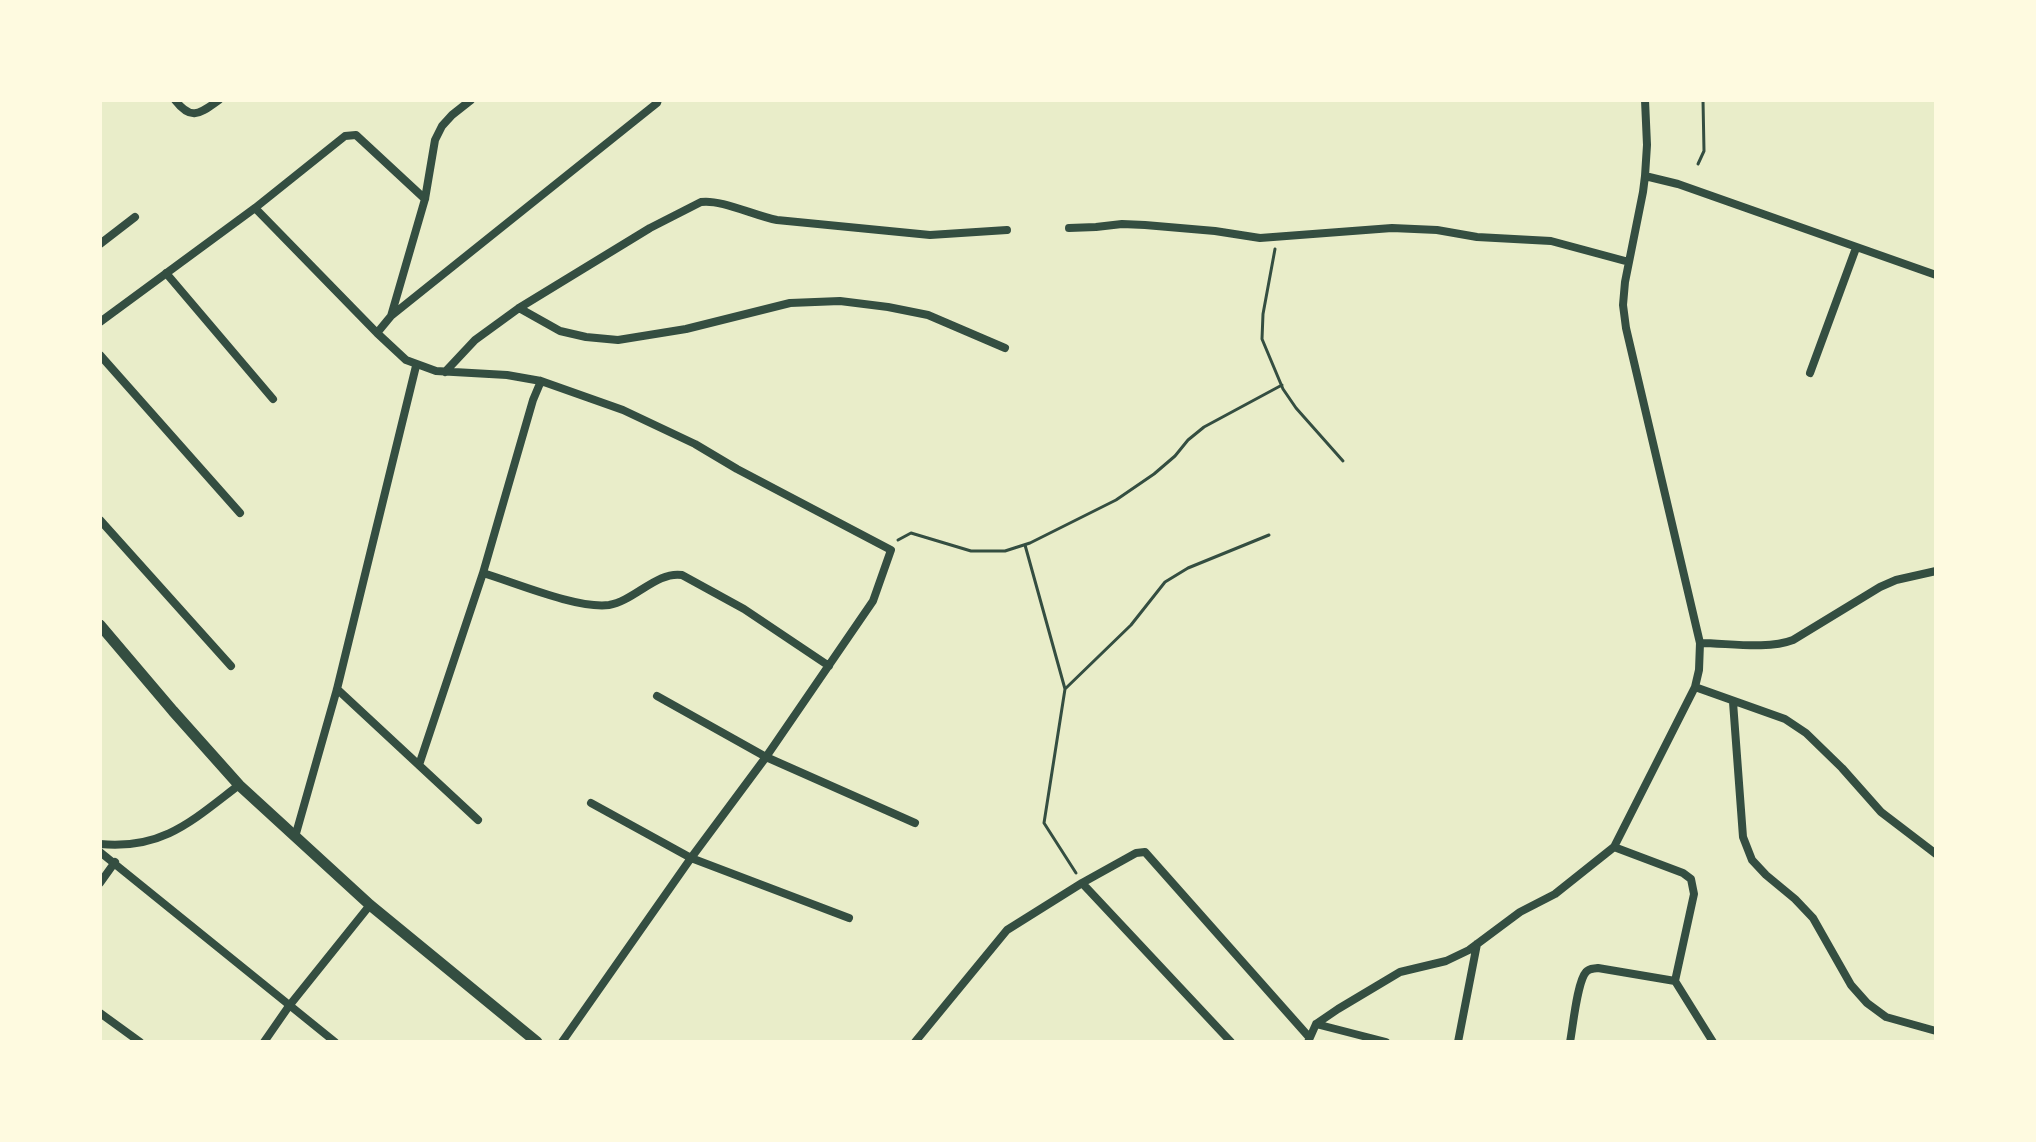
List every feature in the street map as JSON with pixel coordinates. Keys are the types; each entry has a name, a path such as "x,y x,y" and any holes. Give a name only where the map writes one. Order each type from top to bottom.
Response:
{"street":[{"path":"175,100 183,110 194,114 219,100"},
{"path":"391,316 425,199 435,140 442,126 471,100"},
{"path":"377,333 391,316 658,100"},
{"path":"915,1042 1007,930 1136,853 1145,852 1308,1039 1316,1024 1400,972 1446,961 1469,950 1520,912 1555,894 1614,847 1695,687 1699,670 1700,643 1623,305 1645,176 1645,100"},
{"path":"100,322 255,208 345,136 356,135 425,199"},
{"path":"1645,176 1678,184 1936,275"},
{"path":"445,372 475,340 519,308 650,228 701,202 711,200 777,220 906,233 930,235 1007,230"},
{"path":"255,208 377,333 416,366 445,372 507,375 541,381 623,410 695,444 891,550 873,601 766,757 562,1042"},
{"path":"100,244 135,217"},
{"path":"1069,228 1145,225 1260,238 1392,228 1437,230 1477,237 1551,241 1629,262"},
{"path":"1810,373 1856,248"},
{"path":"166,273 273,399"},
{"path":"519,308 560,331 618,340 686,329 790,303 840,301 928,315 1005,348"},
{"path":"100,355 240,513"},
{"path":"295,837 337,689 416,366"},
{"path":"419,765 483,573 541,381"},
{"path":"100,520 231,666"},
{"path":"1700,643 1785,643 1880,587 1936,571"},
{"path":"483,573 587,606 611,604 666,576 682,575 744,609 829,666"},
{"path":"100,625 239,785 370,905 537,1042"},
{"path":"1695,687 1785,719 1806,733 1881,812 1936,854"},
{"path":"337,689 478,820"},
{"path":"657,696 766,757 915,823"},
{"path":"1733,702 1743,837 1752,860 1813,918 1851,985 1867,1003 1886,1017 1936,1031"},
{"path":"100,844 134,844 159,839 185,826 239,785"},
{"path":"591,803 691,858 849,918"},
{"path":"1614,847 1683,873 1691,879 1694,894 1675,981 1713,1042"},
{"path":"100,852 335,1042"},
{"path":"100,883 115,862"},
{"path":"1082,883 1231,1042"},
{"path":"264,1042 370,905"},
{"path":"1458,1042 1477,944"},
{"path":"1570,1042 1581,983 1586,972 1598,968 1675,981"},
{"path":"100,1013 140,1042"},
{"path":"1316,1024 1386,1042"}],"path":[{"path":"1698,164 1704,151 1703,100"},
{"path":"1278,238 1263,314 1262,339 1296,408 1343,461"},
{"path":"891,550 897,541 911,533 971,551 1005,551 1025,545 1116,500 1154,474 1204,427 1282,385"},
{"path":"1065,689 1131,625 1165,582 1188,568 1269,535"},
{"path":"1025,545 1065,689 1044,823 1082,883"}]}
